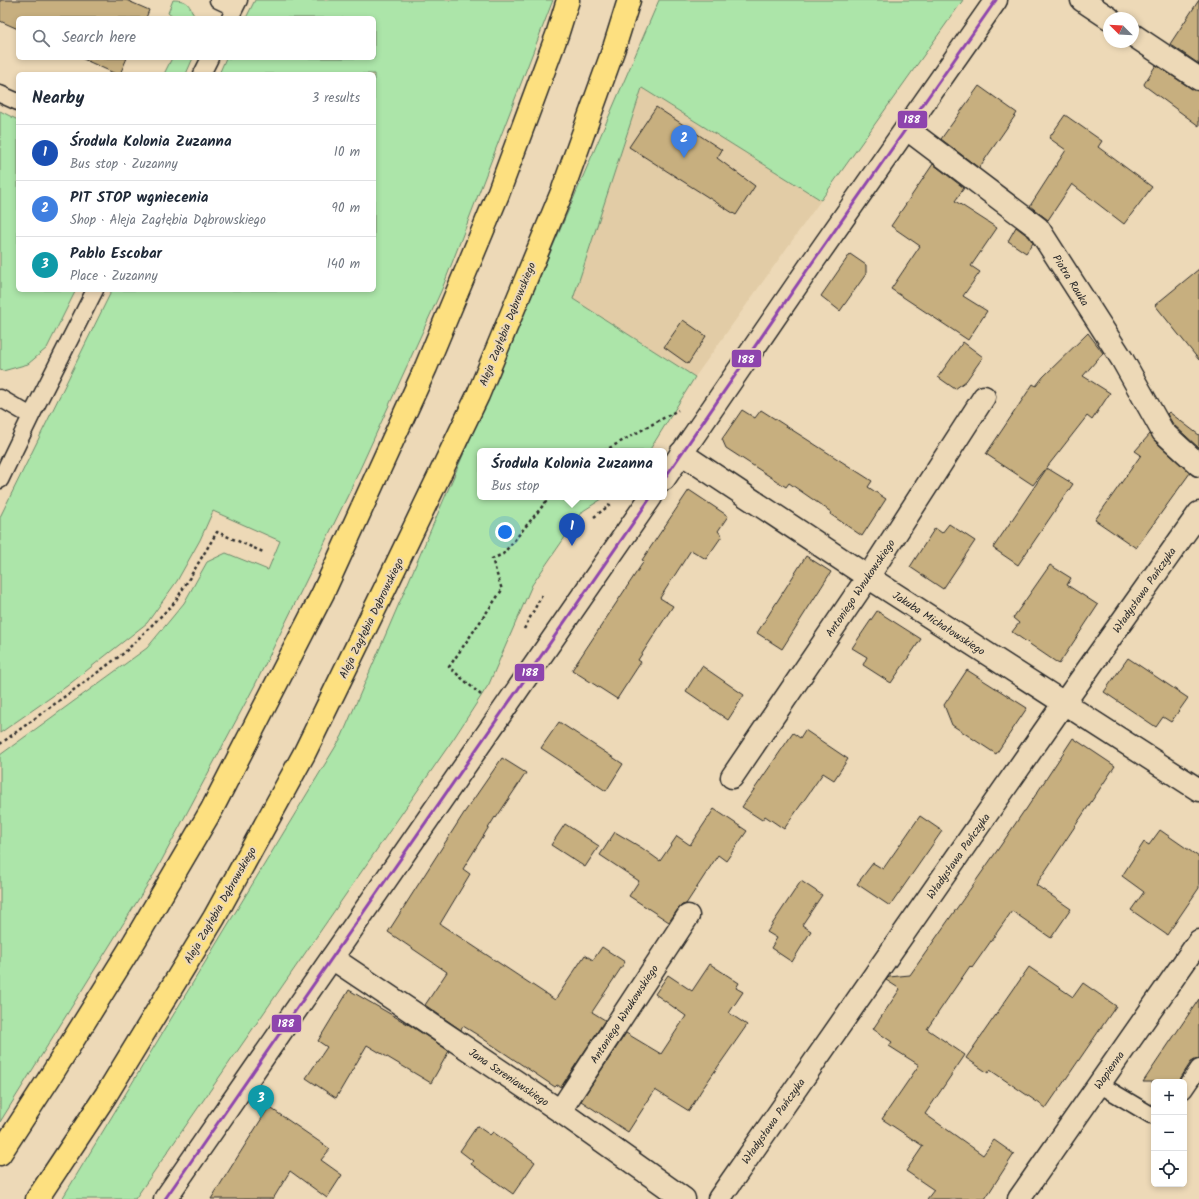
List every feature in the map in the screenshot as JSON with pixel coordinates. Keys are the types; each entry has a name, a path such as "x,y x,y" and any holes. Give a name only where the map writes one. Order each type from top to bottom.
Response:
{"main road":[{"path":"0,1154 52,1074 134,942 212,809 323,593 426,367 495,201 557,35 568,0"},
{"name":"Aleja Zagłębia Dąbrowskiego","path":"37,1199 106,1095 214,918 318,726 478,395 562,192 614,48 629,0"}],"street":[{"path":"667,474 996,0"},
{"path":"1082,0 1103,14"},
{"path":"1139,39 1199,79"},
{"name":"Piotra Rauka","path":"907,129 1038,228 1122,359 1163,432 1199,465"},
{"name":"Antoniego Wnukowskiego","path":"732,777 868,577 984,397"},
{"name":"Jakuba Michałowskiego","path":"681,454 868,577 1199,790"},
{"path":"165,1199 649,500"},
{"name":"Władysława Pańczyka","path":"719,1199 1064,703 1199,513"},
{"name":"Antoniego Wnukowskiego","path":"560,1111 688,916"},
{"name":"Wapienna","path":"1019,1199 1199,941"},
{"name":"Jana Szreniawskiego","path":"332,958 560,1111 684,1199"}],"lane":[{"path":"218,0 234,9"},
{"path":"203,72 209,60"},
{"path":"0,94 16,101"},
{"path":"0,480 94,292"},
{"path":"0,398 31,416"},
{"path":"1187,1086 1199,1068"},
{"path":"1099,1084 1151,1115"}],"path":[{"path":"609,448 680,408"},
{"path":"492,559 503,554 548,500"},
{"path":"594,517 615,501"},
{"path":"0,744 124,653 175,602 217,532 263,552"}],"shaded area":[{"path":"642,88 821,200 695,377 573,299"}],"green space":[{"path":"173,0 178,0 188,4 194,16 172,16 168,13"},
{"path":"255,0 553,0 442,289 349,493 255,685 156,871 0,1122 0,755 147,648 184,603 207,562 226,553 268,570 280,541 213,511 200,540 177,581 147,623 67,686 0,733 0,517 111,292 376,292 376,72 220,72 225,60 376,60 376,16 247,16"},
{"path":"659,0 963,0 821,200 642,88 573,299 695,377 651,448 477,448 477,500 600,500 583,511 532,585 489,684 454,738 135,1199 62,1199 342,736"},
{"path":"171,60 192,60 187,72 165,72"},
{"path":"0,111 16,119 16,292 75,292 47,348 28,364 3,371 0,370"}],"building":[{"path":"0,0 126,0 149,10 147,16 16,16 16,28 0,21"},
{"path":"1199,0 1199,64 1170,44"},
{"path":"85,60 126,60 121,72 112,72"},
{"path":"1156,65 1192,89 1199,91 1199,126 1145,86 1144,84"},
{"path":"979,86 1017,113 979,168 941,139"},
{"path":"656,107 722,150 717,158 755,186 736,215 629,147"},
{"path":"1065,115 1102,141 1098,147 1152,187 1124,224 1072,184 1048,220 1030,206 1066,150 1049,138"},
{"path":"933,164 964,188 955,201 997,228 971,266 980,272 963,296 987,311 968,340 891,289 920,246 891,226"},
{"path":"1016,227 1029,237 1033,243 1026,253 1008,241"},
{"path":"850,254 866,265 866,274 840,311 821,296"},
{"path":"1199,269 1199,360 1155,305"},
{"path":"683,320 706,336 688,364 664,347"},
{"path":"1088,333 1103,353 1083,376 1110,393 1092,420 1087,416 1033,485 986,454 1033,384 1036,386 1043,377"},
{"path":"963,342 983,357 966,381 955,389 938,377"},
{"path":"742,410 755,418 761,410 872,481 868,487 886,499 862,536 830,514 831,512 789,483 786,487 726,448 722,439"},
{"path":"1169,412 1199,435 1199,448 1173,424 1167,414"},
{"path":"1150,434 1155,441 1190,473 1136,548 1095,520 1141,455 1135,451"},
{"path":"1047,468 1073,484 1018,565 993,548"},
{"path":"689,490 728,516 718,531 722,536 706,559 691,550 660,598 673,606 638,660 641,662 617,699 572,670 644,561 642,560"},
{"path":"949,524 975,541 943,589 910,567 935,528 942,533"},
{"path":"806,556 831,572 782,649 757,633"},
{"path":"1050,565 1071,578 1067,585 1098,605 1059,664 1012,632 1019,623 1013,618"},
{"path":"877,611 921,639 891,683 863,665 867,657 852,648"},
{"path":"1128,658 1188,698 1171,722 1163,717 1156,727 1104,692"},
{"path":"702,666 744,695 728,720 686,691"},
{"path":"967,670 1027,708 996,754 952,725 944,705"},
{"path":"559,722 623,764 606,791 541,748"},
{"path":"805,730 848,759 834,780 823,773 784,829 765,816 762,820 742,807 793,733 800,738"},
{"path":"1073,738 1115,766 1036,885 1071,909 1051,938 1012,911 972,968 970,966 927,1029 965,1055 925,1114 983,1155 994,1140 1014,1154 985,1199 927,1199 934,1190 906,1171 923,1146 882,1119 919,1065 889,1046 892,1042 873,1029 900,989 886,980 889,977 910,975 1025,811"},
{"path":"502,758 526,773 496,818 495,817 463,869 470,874 440,924 555,1000 585,955 593,960 602,947 625,962 592,1012 605,1020 561,1087 557,1085 555,1087 476,1034 463,1026 461,1030 425,1005 447,972 388,932 464,813"},
{"path":"714,809 747,831 726,861 718,855 686,904 682,905 678,909 669,922 629,896 639,881 600,855 615,832 660,861 677,836 690,845"},
{"path":"920,816 942,831 890,906 857,884 873,863 883,869"},
{"path":"565,824 599,846 585,867 551,845"},
{"path":"1160,830 1199,857 1199,888 1167,935 1131,910 1144,892 1122,876 1144,842 1149,845"},
{"path":"801,881 822,895 802,925 811,931 792,962 771,948 777,938 767,932"},
{"path":"710,964 739,983 736,988 743,992 729,1013 747,1025 701,1091 689,1111 655,1090 628,1132 581,1101 626,1033 661,1054 686,1016 655,994 668,975 692,991"},
{"path":"1029,967 1073,997 1083,983 1116,1006 1046,1108 990,1070 988,1073 966,1058"},
{"path":"349,990 411,1026 449,1051 431,1083 367,1045 336,1098 306,1078 327,1047 318,1041"},
{"path":"1199,999 1199,1059 1191,1062 1180,1079 1151,1079 1151,1082 1143,1082"},
{"path":"269,1107 330,1149 321,1160 342,1175 327,1198 290,1171 273,1199 211,1199"},
{"path":"477,1126 490,1135 493,1132 535,1162 513,1194 471,1164 473,1161 460,1151"}],"transit line":[{"name":"188","path":"667,475 812,263 996,0"},
{"name":"188","path":"165,1199 649,500"}],"place":[{"name":"PIT STOP wgniecenia","path":"684,158"},
{"name":"Środula Kolonia Zuzanna","path":"572,546"},
{"name":"Pablo Escobar","path":"261,1118"}]}
